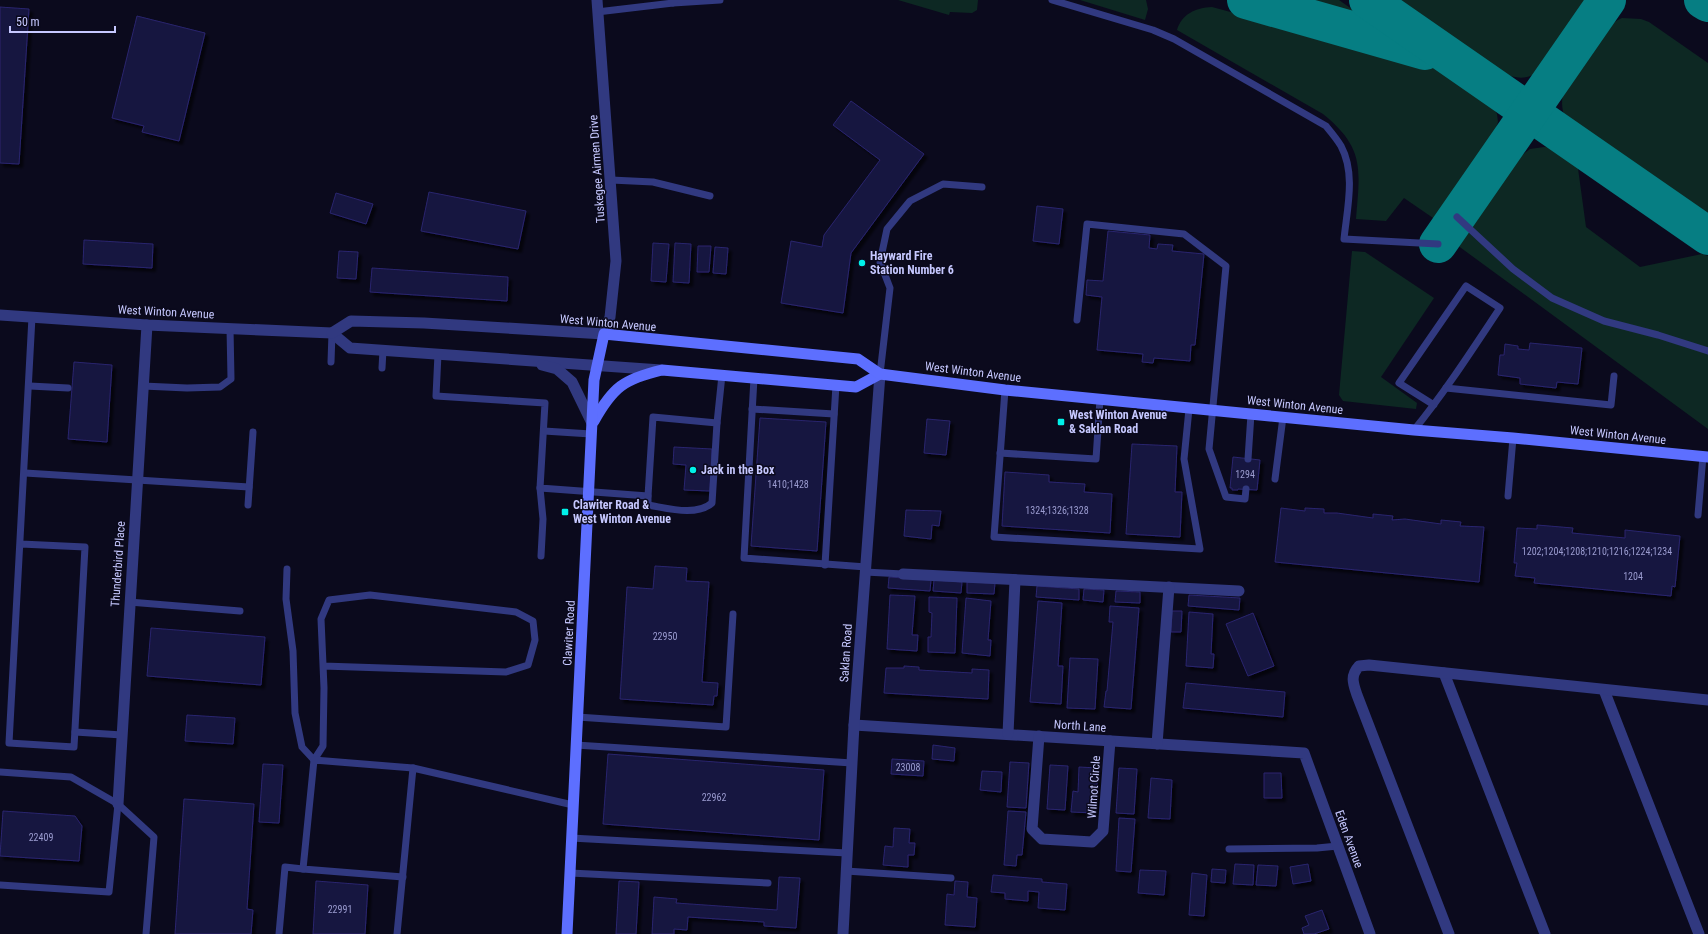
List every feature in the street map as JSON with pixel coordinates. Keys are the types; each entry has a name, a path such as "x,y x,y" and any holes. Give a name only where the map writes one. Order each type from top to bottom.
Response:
{"main road":[{"name":"Clawiter Road","path":"567,934 588,491 596,364 604,334"},
{"name":"West Winton Avenue","path":"604,334 858,360 880,374 1005,390 1189,409 1706,456"},
{"path":"592,428 606,400 622,384 638,376 662,370 856,387 880,374"}],"street":[{"name":"Tuskegee Airmen Drive","path":"596,0 611,180 616,261 610,316 604,334"},
{"name":"West Winton Avenue","path":"0,314 147,325 332,334 351,321 424,323 604,334"},
{"name":"Thunderbird Place","path":"118,804 136,480 147,325"},
{"path":"332,334 350,348 596,364 662,370"},
{"path":"518,359 557,369 572,382 592,428"},
{"name":"Saklan Road","path":"842,934 854,725 880,374"},
{"path":"903,574 1169,587 1239,592"},
{"path":"1008,734 1015,580"},
{"path":"1157,744 1169,587"},
{"path":"1449,934 1352,679 1355,670 1359,666 1369,665 1708,700"},
{"path":"1444,673 1544,934"},
{"path":"1604,690 1699,934"},
{"name":"North Lane","path":"854,725 1304,753"},
{"name":"Wilmot Circle","path":"1039,736 1032,829 1042,839 1092,842 1104,831 1110,741"},
{"name":"Eden Avenue","path":"1304,753 1370,934"}],"lane":[{"path":"598,12 674,2 720,0"},
{"path":"1052,0 1153,30 1174,39 1326,126 1341,146 1348,169 1349,193 1344,239 1438,244"},
{"path":"611,180 653,182 710,196"},
{"path":"880,374 890,288 880,262 887,229 910,201 943,184 982,187"},
{"path":"1457,217 1513,269 1552,298 1604,321 1658,335 1708,351"},
{"path":"1077,320 1087,224 1184,234 1226,266 1209,449 1226,497 1245,499 1246,489"},
{"path":"1414,430 1434,405 1446,388 1500,308 1466,286 1399,383 1434,405"},
{"path":"21,544 85,547 74,747 9,743 30,386 32,317"},
{"path":"143,386 187,388 220,387 231,379 230,328"},
{"path":"331,362 332,334"},
{"path":"382,368 383,350"},
{"path":"438,354 436,396 546,403 540,488 542,519 541,556"},
{"path":"717,424 653,417 648,505 692,510 706,509 712,503 722,375"},
{"path":"1446,388 1611,405 1614,376"},
{"path":"754,378 744,558 866,569 903,574"},
{"path":"825,565 836,385"},
{"path":"30,386 68,388"},
{"path":"1005,390 994,537 1200,549 1184,459 1189,409"},
{"path":"1000,453 1096,458 1100,399"},
{"path":"752,409 834,414"},
{"path":"1248,459 1252,414"},
{"path":"1275,479 1283,417"},
{"path":"544,431 592,428"},
{"path":"248,505 253,432"},
{"path":"1508,496 1513,438"},
{"path":"1698,515 1706,456"},
{"path":"25,473 249,487"},
{"path":"540,488 648,496"},
{"path":"287,569 286,599 293,651 295,712 302,748 314,760 413,768 573,805"},
{"path":"302,869 314,760 323,746 323,666 321,619 329,600 370,595 516,612 533,621 535,640 528,665 506,672 323,666"},
{"path":"129,602 240,610"},
{"path":"577,717 726,727 733,614"},
{"path":"75,732 122,735"},
{"path":"576,745 852,763"},
{"path":"397,934 413,768"},
{"path":"0,772 71,777 118,804 154,837 146,934"},
{"path":"0,885 109,892 118,804"},
{"path":"571,838 847,853"},
{"path":"1229,849 1317,848 1338,846"},
{"path":"279,934 285,867 403,877"},
{"path":"846,871 951,878"},
{"path":"570,873 768,884"}],"green space":[{"path":"898,0 978,0 977,10 972,13 950,12 949,15"},
{"path":"1080,0 1146,0 1148,9 1145,20"},
{"path":"1301,0 1339,0 1360,15 1348,14"},
{"path":"1399,0 1588,0 1543,67 1534,74 1524,78 1519,78 1503,73"},
{"path":"1212,7 1446,70 1489,101 1497,114 1498,122 1494,133 1488,146 1436,220 1404,198 1386,221 1356,219 1358,186 1357,160 1353,149 1337,126 1323,114 1177,30 1182,20 1190,13 1195,10"},
{"path":"1622,18 1641,19 1649,22 1708,63 1708,222 1576,131 1564,115 1562,97 1566,85 1598,38 1606,29"},
{"path":"1544,147 1557,148 1577,161 1586,227 1640,267 1702,254 1708,256 1708,429 1457,245 1518,158 1530,149"},
{"path":"1352,251 1365,252 1434,298 1381,377 1417,403 1416,409 1343,401 1339,395"}],"building":[{"path":"0,7 29,9 19,164 0,163"},
{"path":"137,16 205,33 179,141 142,132 144,126 112,118"},
{"path":"851,101 924,154 851,253 843,313 781,303 791,241 822,247 824,235 880,160 833,125"},
{"path":"429,192 526,211 518,249 421,231"},
{"path":"336,193 373,204 366,224 330,213"},
{"path":"1037,206 1063,209 1059,244 1033,241"},
{"path":"1108,231 1150,235 1149,248 1157,249 1158,244 1173,245 1172,251 1204,254 1195,345 1191,345 1190,361 1154,358 1153,363 1142,362 1143,354 1097,350 1102,297 1086,295 1087,280 1103,281"},
{"path":"84,240 153,244 152,268 83,264"},
{"path":"653,243 669,244 666,282 651,281"},
{"path":"675,243 691,244 689,283 673,282"},
{"path":"698,246 711,246 709,272 697,272"},
{"path":"715,247 728,248 726,274 713,273"},
{"path":"339,251 358,252 356,279 337,278"},
{"path":"372,268 508,277 507,301 370,292"},
{"path":"1530,343 1582,348 1578,384 1557,382 1556,388 1520,384 1520,378 1498,375 1500,355 1504,355 1505,344 1518,346 1518,349 1529,350"},
{"path":"74,362 112,365 107,442 68,439"},
{"path":"760,418 826,422 817,551 751,546"},
{"path":"927,419 950,421 946,455 924,453"},
{"path":"1132,444 1177,446 1175,492 1182,492 1180,537 1126,534"},
{"path":"674,447 712,449 710,491 684,490 686,465 673,464"},
{"path":"1233,457 1260,460 1257,490 1232,490 1232,488 1230,488"},
{"path":"1005,472 1049,475 1049,482 1085,484 1084,492 1112,494 1110,533 1002,526"},
{"path":"1281,508 1305,511 1305,508 1324,509 1324,513 1337,513 1373,518 1373,514 1393,516 1392,520 1405,519 1441,524 1441,520 1461,522 1460,526 1484,527 1479,582 1275,562"},
{"path":"906,510 941,511 939,526 932,525 931,539 904,536"},
{"path":"1537,525 1573,528 1572,533 1625,538 1625,530 1680,536 1675,587 1672,586 1671,596 1534,583 1535,578 1515,576 1517,563 1514,563 1517,528 1537,529"},
{"path":"655,566 687,568 686,581 709,582 702,682 718,683 717,696 714,696 713,705 620,699 627,587 653,589"},
{"path":"889,577 931,580 930,591 888,588"},
{"path":"934,580 962,582 961,593 933,591"},
{"path":"967,582 995,583 994,594 967,593"},
{"path":"1037,586 1079,589 1079,600 1036,597"},
{"path":"1084,589 1104,590 1103,602 1083,600"},
{"path":"1116,591 1140,592 1140,603 1115,602"},
{"path":"890,595 915,596 912,635 918,635 917,651 887,649"},
{"path":"1189,595 1240,598 1239,610 1188,606"},
{"path":"929,597 957,598 955,653 928,652 928,637 931,637 932,613 929,612"},
{"path":"966,598 991,601 988,640 991,640 990,656 962,653"},
{"path":"1038,601 1062,603 1058,666 1063,666 1061,704 1030,702"},
{"path":"1110,606 1139,608 1131,709 1104,707 1107,691 1113,622 1109,622"},
{"path":"1172,611 1182,611 1181,632 1171,632"},
{"path":"1189,612 1213,614 1211,654 1214,654 1213,668 1186,666"},
{"path":"1253,613 1274,666 1248,676 1226,624"},
{"path":"151,628 265,637 261,685 147,676"},
{"path":"1070,658 1098,659 1095,709 1067,708"},
{"path":"904,666 919,667 919,670 972,673 972,669 989,670 988,699 884,693 886,668 904,668"},
{"path":"1186,683 1285,692 1283,717 1183,708"},
{"path":"187,715 235,718 233,744 185,741"},
{"path":"933,745 955,748 954,761 932,759"},
{"path":"608,754 824,770 819,840 603,824"},
{"path":"892,759 924,761 923,776 891,774"},
{"path":"1010,762 1029,763 1026,808 1007,807"},
{"path":"263,764 283,765 279,823 259,822"},
{"path":"1050,765 1068,766 1065,810 1047,809"},
{"path":"1079,767 1098,768 1095,813 1071,812 1073,791 1078,792"},
{"path":"1119,768 1137,769 1134,814 1116,813"},
{"path":"982,771 1002,772 1001,792 980,790"},
{"path":"1264,773 1281,773 1282,798 1264,798"},
{"path":"1151,778 1172,780 1170,819 1148,818"},
{"path":"184,799 254,804 247,909 253,910 251,934 175,934"},
{"path":"3,811 75,816 82,826 79,861 0,856"},
{"path":"1008,811 1026,812 1022,855 1017,855 1016,866 1004,865"},
{"path":"1119,818 1135,819 1131,872 1116,871"},
{"path":"894,828 910,829 909,843 915,843 914,855 908,855 908,867 883,865 885,846 893,847"},
{"path":"1235,864 1254,865 1253,885 1233,884"},
{"path":"1308,864 1311,881 1293,884 1290,867"},
{"path":"1258,865 1278,866 1276,886 1256,885"},
{"path":"1212,869 1226,870 1225,883 1211,882"},
{"path":"1140,870 1166,871 1164,895 1138,893"},
{"path":"1192,873 1207,875 1204,916 1189,915"},
{"path":"993,875 1042,879 1042,882 1067,884 1065,910 1038,908 1039,892 1028,891 1028,901 1005,899 1005,893 991,892"},
{"path":"779,877 800,878 796,928 764,926 764,922 688,917 687,930 674,929 674,934 652,934 654,897 677,899 676,903 777,910"},
{"path":"316,881 368,885 365,934 313,934"},
{"path":"619,881 639,882 636,934 616,934"},
{"path":"955,881 968,882 967,897 977,898 975,927 945,925 947,894 954,895"},
{"path":"1322,910 1329,929 1314,934 1304,934 1302,928 1309,925 1305,916"}],"taxiway":[{"path":"1246,0 1425,51"},
{"path":"1368,0 1708,236"},
{"path":"1438,244 1607,0"},
{"path":"1703,0 1708,3"}],"place":[{"name":"Hayward Fire Station Number 6","path":"862,263"},
{"name":"West Winton Avenue & Saklan Road","path":"1061,422"},
{"name":"Jack in the Box","path":"693,470"},
{"name":"Clawiter Road & West Winton Avenue","path":"565,512"}]}
